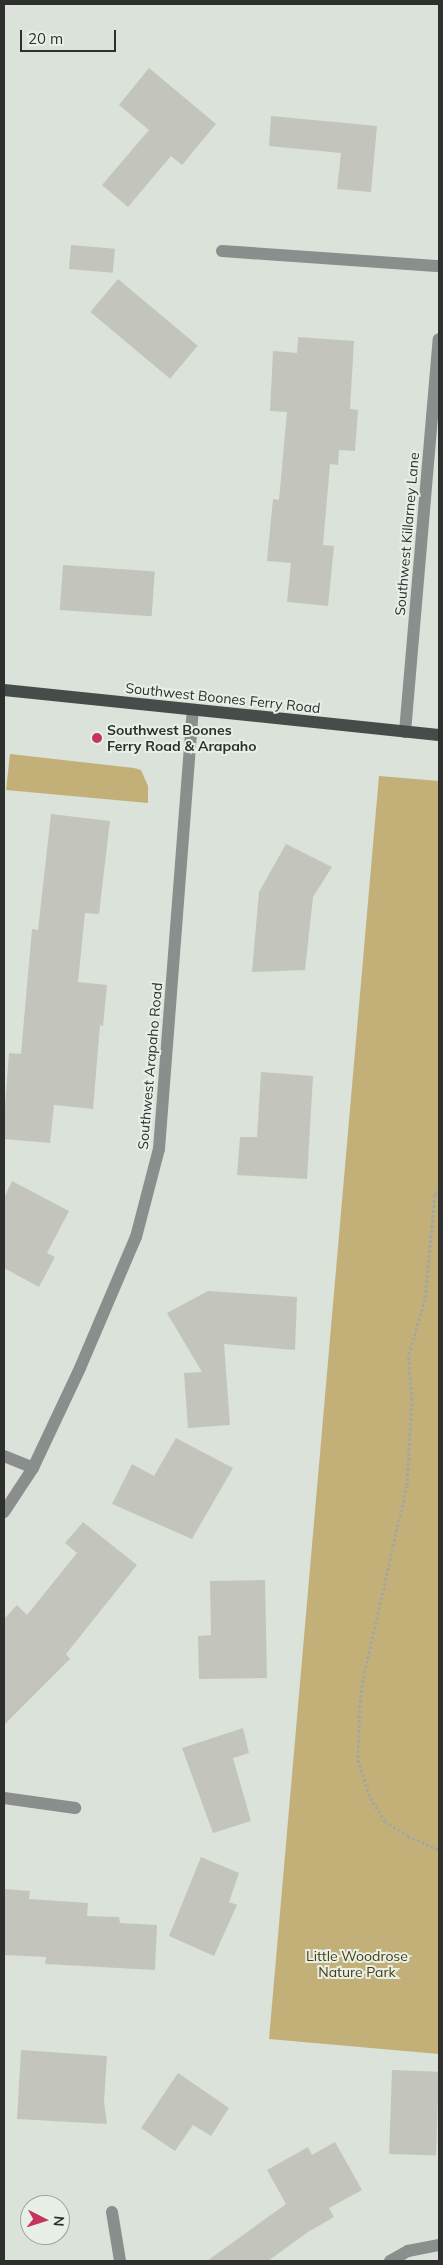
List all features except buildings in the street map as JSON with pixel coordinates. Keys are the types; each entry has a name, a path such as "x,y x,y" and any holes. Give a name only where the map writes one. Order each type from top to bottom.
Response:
{"main road":[{"name":"Southwest Boones Ferry Road","path":"4,690 439,735"}],"street":[{"path":"222,251 439,266"},
{"name":"Southwest Killarney Lane","path":"405,732 439,339"},
{"name":"Southwest Arapaho Road","path":"4,1512 33,1468 80,1368 136,1238 159,1150 193,710"},
{"path":"4,1456 33,1468"},
{"path":"4,1798 75,1808"},
{"path":"112,2212 120,2261"},
{"path":"390,2261 408,2251 439,2244"}],"path":[{"path":"439,1188 435,1195 431,1224 425,1299 408,1357 412,1398 407,1485 364,1674 360,1704 358,1760 370,1798 385,1821 408,1836 439,1850"}],"green space":[{"path":"10,754 141,770 148,786 148,803 6,790"},
{"name":"Little Woodrose Nature Park","path":"379,776 439,781 439,2054 269,2039"}],"place":[{"name":"Southwest Boones Ferry Road & Arapaho","path":"97,738"}]}
